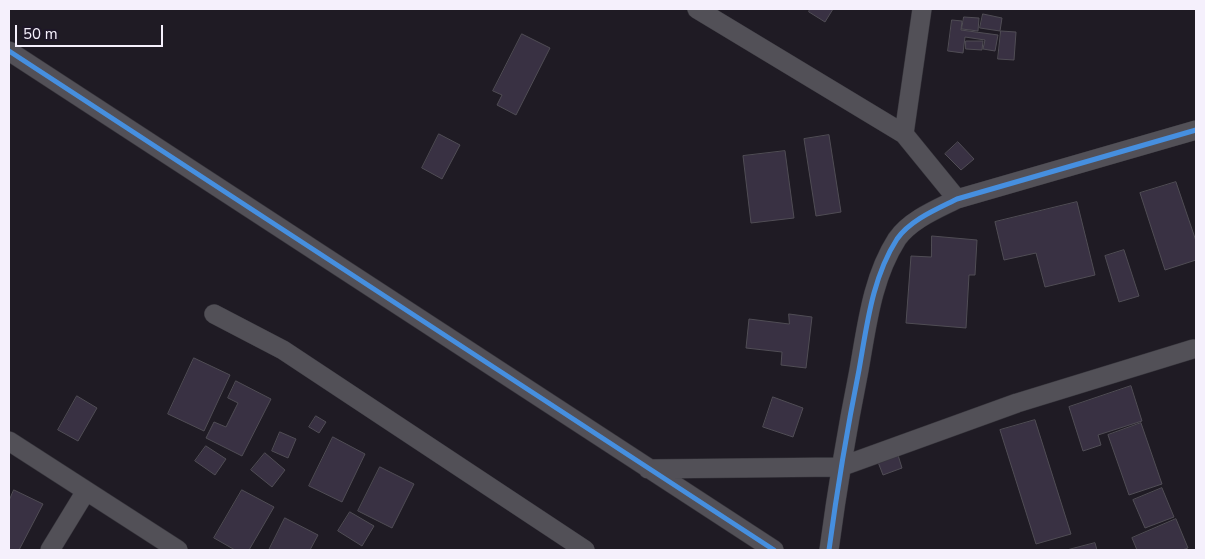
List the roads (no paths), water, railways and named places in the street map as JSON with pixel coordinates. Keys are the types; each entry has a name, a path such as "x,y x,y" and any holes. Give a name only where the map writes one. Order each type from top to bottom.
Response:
{"street":[{"path":"697,9 904,134 957,199"},
{"path":"904,134 922,9"},
{"path":"9,51 774,550"},
{"path":"829,550 840,468 869,309 882,270 898,238 924,216 957,199 1196,130"},
{"path":"214,314 283,350 585,550"},
{"path":"648,469 840,468 1017,404 1193,349"},
{"path":"9,441 178,550"},
{"path":"50,550 86,492"}]}
